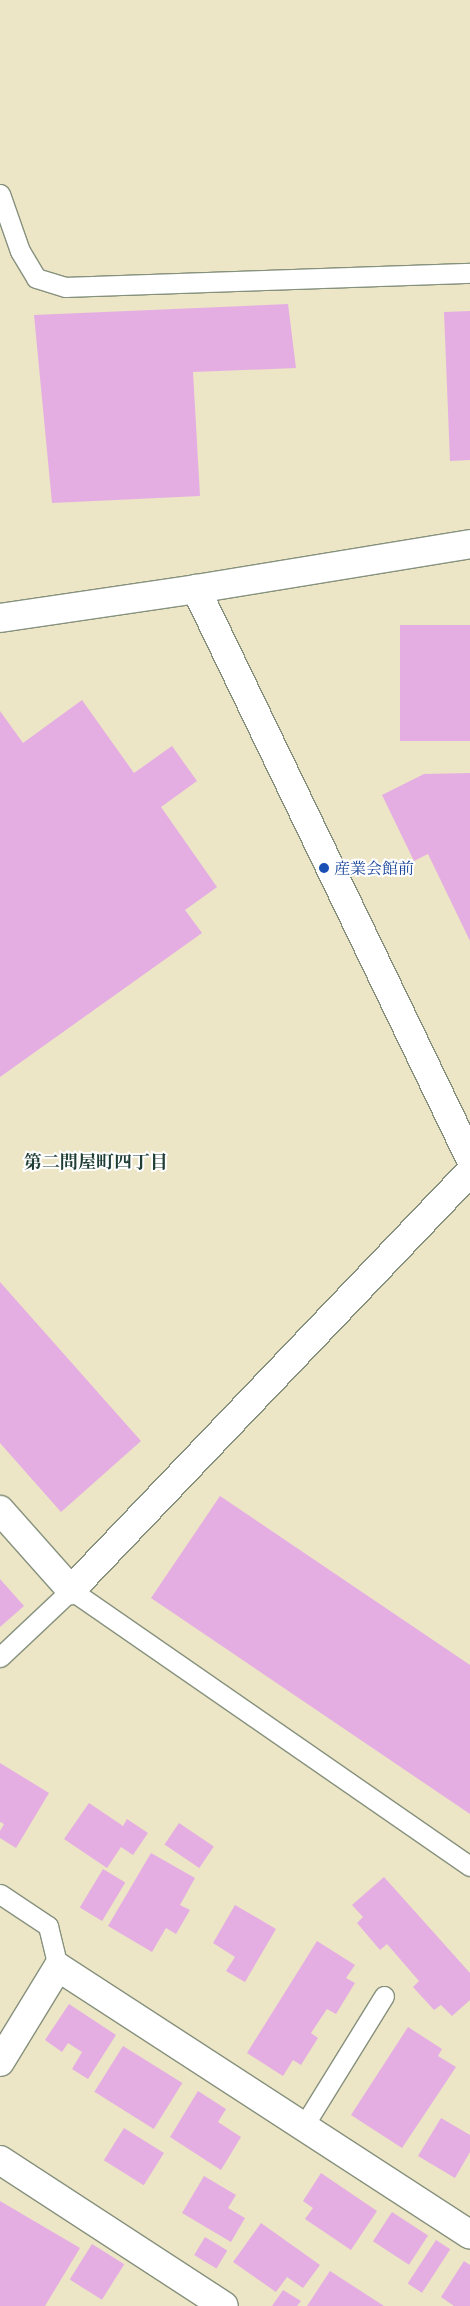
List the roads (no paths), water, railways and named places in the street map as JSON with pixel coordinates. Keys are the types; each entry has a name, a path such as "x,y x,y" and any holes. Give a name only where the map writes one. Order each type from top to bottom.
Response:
{"street":[{"path":"0,618 196,589 470,544"},
{"path":"196,589 470,1158"},
{"path":"0,1510 71,1590 470,1172"},
{"path":"0,2062 58,1967 470,2235"},
{"path":"0,2160 224,2306"}],"lane":[{"path":"0,194 20,251 36,278 66,287 470,273"},
{"path":"0,1656 71,1590 470,1866"},
{"path":"0,1894 48,1926 58,1967"},
{"path":"303,2127 384,1996"}],"place":[{"name":"産業会館前","path":"324,868"}],"district":[{"name":"第二問屋町四丁目","path":"96,1162"}]}
